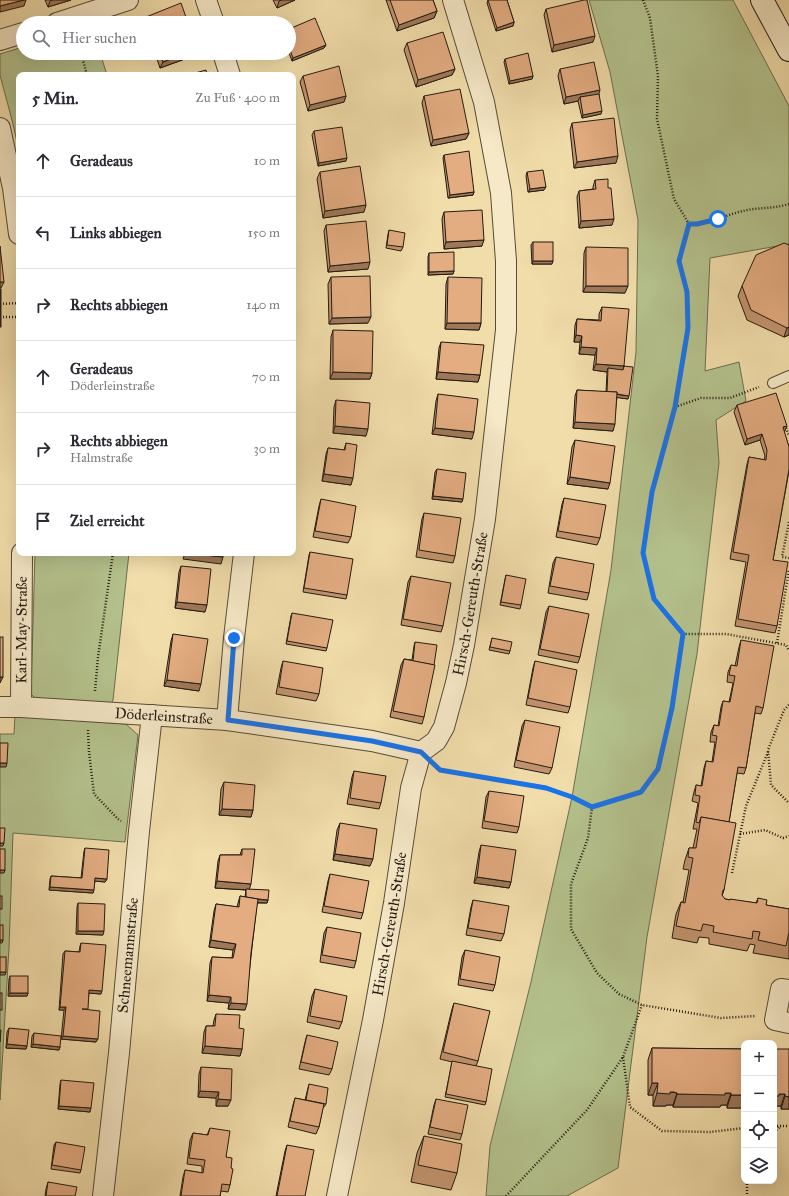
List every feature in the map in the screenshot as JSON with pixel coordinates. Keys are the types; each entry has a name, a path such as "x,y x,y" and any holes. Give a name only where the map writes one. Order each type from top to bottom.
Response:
{"street":[{"path":"79,16 128,0"},
{"path":"206,0 212,16"},
{"name":"Hirsch-Gereuth-Straße","path":"337,1196 373,1020 394,903 411,788 421,752 436,741 444,727 450,709 459,668 485,519 506,330 506,261 501,193 484,102 453,0"},
{"path":"762,0 789,50"},
{"path":"0,40 16,35"},
{"path":"226,60 229,72"},
{"path":"0,128 13,188 16,211"},
{"name":"Karl-May-Straße","path":"21,707 22,556"},
{"path":"228,720 234,638 244,556"},
{"name":"Döderleinstraße","path":"0,707 228,720 372,741 421,752"},
{"name":"Schneemannstraße","path":"103,1196 119,1053 139,831 152,715"},
{"path":"782,1019 782,989 789,990"}],"lane":[{"path":"773,383 789,376"}],"path":[{"path":"421,752 440,770 546,788 572,797 592,807 641,792 658,769 672,708 683,634 654,599 643,553 652,492 675,407 688,328 687,292 679,261 689,224 674,199 658,126 658,76 650,18 642,0"},
{"path":"83,60 86,72"},
{"path":"689,224 697,224 743,211 789,204"},
{"path":"0,304 16,303"},
{"path":"0,317 16,317"},
{"path":"675,407 701,398 730,398 773,383"},
{"path":"784,420 789,436"},
{"path":"789,522 782,557 789,558"},
{"path":"113,556 90,711 89,752 94,794 118,819 139,831"},
{"path":"777,643 789,569"},
{"path":"683,634 726,634 786,645 789,651"},
{"path":"732,873 746,806 784,710 789,705"},
{"path":"768,752 771,786 789,803"},
{"path":"592,807 588,838 571,884 571,928 597,973 619,994 642,1005 721,1018 782,1019"},
{"path":"740,834 765,830 783,838 789,836"},
{"path":"506,1196 587,1110 623,1057 642,1005"},
{"path":"623,1057 630,1107 662,1130 710,1132 741,1128"},
{"path":"777,1126 789,1126"},
{"path":"777,1129 781,1126"},
{"path":"747,1184 748,1196"}],"green space":[{"path":"589,0 733,0 789,106 789,244 710,258 705,371 739,362 746,401 716,420 719,463 697,654 647,937 618,1168 567,1196 486,1196 490,1146 531,982 572,797 611,570 636,352 638,220 610,72"},
{"path":"16,49 16,60 102,60 106,72 16,72 16,138 0,75 0,54"},
{"path":"35,556 129,556 113,700 109,709 40,703 31,694"},
{"path":"15,716 126,724 138,735 125,842 13,833 9,948 0,1100 0,734 14,734"}],"building":[{"path":"0,0 24,0 0,6"},
{"path":"390,0 433,0 437,11 399,25"},
{"path":"488,0 507,0 514,22 497,28"},
{"path":"587,0 595,36 554,45 546,9"},
{"path":"181,3 186,16 148,16"},
{"path":"315,18 326,45 296,57 296,26"},
{"path":"443,32 455,69 418,80 407,43"},
{"path":"528,53 533,76 510,81 505,59"},
{"path":"594,62 600,90 566,97 560,69"},
{"path":"339,66 346,96 310,105 303,76"},
{"path":"460,89 469,133 433,140 424,96"},
{"path":"599,94 602,111 583,115 580,97"},
{"path":"614,118 618,156 577,162 572,123"},
{"path":"342,127 347,158 319,163 314,131"},
{"path":"469,151 474,192 450,195 444,155"},
{"path":"360,166 366,205 325,211 320,172"},
{"path":"543,170 546,187 530,189 527,172"},
{"path":"608,179 608,188 611,188 614,219 581,221 579,191 596,189 595,180"},
{"path":"482,210 484,240 446,242 444,212"},
{"path":"366,221 370,262 330,266 326,225"},
{"path":"389,230 405,233 403,247 387,245"},
{"path":"533,242 553,242 553,261 533,261"},
{"path":"784,243 789,245 789,327 787,328 751,310 742,286 756,255"},
{"path":"0,246 4,282 0,282"},
{"path":"586,247 628,248 628,286 586,286"},
{"path":"454,252 454,271 429,272 429,253"},
{"path":"370,276 371,317 332,318 331,277"},
{"path":"448,277 482,278 481,323 447,323"},
{"path":"1,289 1,327 0,327"},
{"path":"602,307 629,309 624,366 596,364 597,348 581,347 582,336 576,335 577,319 601,321"},
{"path":"333,330 373,331 372,373 333,372"},
{"path":"441,342 484,345 480,375 438,372"},
{"path":"624,366 633,367 629,396 617,394 617,392 607,392 608,368 623,370"},
{"path":"577,390 617,392 615,424 575,422"},
{"path":"776,393 787,426 783,427 789,447 789,469 773,560 788,562 777,626 738,619 749,555 733,552 749,457 766,460 767,450 762,434 747,439 737,405"},
{"path":"438,394 478,399 474,432 435,428"},
{"path":"336,400 370,403 368,429 335,426"},
{"path":"575,440 615,446 610,483 570,477"},
{"path":"346,443 357,445 353,478 324,474 328,448 345,450"},
{"path":"437,469 466,473 463,499 433,496"},
{"path":"564,498 606,505 600,538 558,531"},
{"path":"321,499 356,506 351,537 315,531"},
{"path":"424,513 461,518 455,556 419,550"},
{"path":"310,552 353,559 347,595 304,588"},
{"path":"556,557 594,564 589,593 550,586"},
{"path":"181,566 211,569 207,605 177,602"},
{"path":"506,575 526,579 521,605 501,602"},
{"path":"411,576 451,583 443,626 403,619"},
{"path":"549,606 589,614 580,657 540,649"},
{"path":"292,613 333,620 327,648 287,641"},
{"path":"173,634 208,639 201,684 167,680"},
{"path":"0,637 3,637 3,677 0,677"},
{"path":"492,638 512,642 510,651 490,647"},
{"path":"741,640 774,646 763,708 756,706 746,768 738,767 729,822 701,817 699,823 696,822 700,796 695,795 696,785 702,786 706,761 713,762 717,736 712,735 714,725 719,726 723,701 730,702 735,676 729,675 731,665 737,666"},
{"path":"415,642 437,645 434,665 413,661"},
{"path":"404,659 435,665 424,717 393,711"},
{"path":"283,661 323,668 319,694 279,687"},
{"path":"535,661 577,670 570,707 528,698"},
{"path":"525,720 560,727 552,768 516,760"},
{"path":"0,743 8,743 7,763 0,763"},
{"path":"354,771 386,776 381,803 350,798"},
{"path":"224,782 255,785 253,810 222,809"},
{"path":"489,791 524,796 519,827 484,821"},
{"path":"701,817 736,823 722,895 725,899 757,903 758,898 767,900 766,905 789,909 789,932 786,946 758,940 760,932 753,931 752,939 713,932 714,926 703,924 701,931 676,926 681,902 685,903 693,858 688,857 689,848 696,848"},
{"path":"340,823 377,829 373,859 335,854"},
{"path":"0,828 5,828 4,843 0,843"},
{"path":"481,845 516,850 511,882 477,877"},
{"path":"85,848 109,850 107,879 95,878 94,890 50,887 51,876 82,878"},
{"path":"0,849 5,849 5,870 0,870"},
{"path":"242,849 255,849 251,884 217,881 220,855 242,855"},
{"path":"330,874 369,881 363,913 324,906"},
{"path":"246,889 269,890 268,900 246,897"},
{"path":"0,896 2,896 2,909 0,909"},
{"path":"240,896 258,899 251,953 247,1004 231,1003 231,997 209,995 212,957 233,958 236,944 211,940 216,904 239,907"},
{"path":"473,900 509,906 504,934 468,928"},
{"path":"78,903 105,904 104,931 78,931"},
{"path":"0,925 3,925 3,940 0,940"},
{"path":"327,927 361,933 356,961 322,955"},
{"path":"81,943 106,945 102,991 89,990 88,1009 82,1009 100,1011 98,1039 63,1036 66,1007 60,1007 65,951 80,952"},
{"path":"465,950 500,957 495,985 460,979"},
{"path":"0,957 6,957 6,972 0,972"},
{"path":"10,976 28,976 28,993 10,993"},
{"path":"315,989 347,996 342,1022 310,1016"},
{"path":"0,993 2,993 2,1010 0,1010"},
{"path":"454,1003 490,1011 478,1061 443,1052"},
{"path":"216,1014 240,1015 239,1028 244,1029 242,1049 205,1046 206,1026 215,1026"},
{"path":"9,1028 29,1030 27,1046 7,1044"},
{"path":"34,1033 61,1036 60,1047 33,1044"},
{"path":"307,1035 338,1042 332,1069 301,1062"},
{"path":"652,1048 741,1049 741,1095 731,1095 731,1093 725,1093 725,1095 677,1094 674,1092 670,1092 670,1094 657,1093 658,1083 652,1083"},
{"path":"777,1049 789,1049 789,1097 785,1096 785,1094 779,1094 779,1096 777,1096"},
{"path":"452,1061 492,1069 486,1102 446,1094"},
{"path":"201,1067 232,1069 231,1100 218,1099 219,1092 200,1091"},
{"path":"61,1080 94,1083 91,1108 59,1106"},
{"path":"309,1084 328,1088 326,1104 306,1100"},
{"path":"295,1098 324,1104 319,1127 290,1121"},
{"path":"436,1099 468,1105 462,1134 430,1127"},
{"path":"210,1128 230,1131 226,1157 232,1158 231,1168 233,1169 230,1185 222,1184 220,1196 181,1196 185,1170 203,1173 205,1160 189,1158 193,1133 208,1135"},
{"path":"424,1136 462,1144 457,1173 418,1165"},
{"path":"56,1142 85,1147 81,1170 52,1165"},
{"path":"287,1145 314,1150 305,1196 277,1196"},
{"path":"48,1182 77,1187 75,1196 46,1196"}],"route":[{"path":"234,638 228,720 372,741 421,752 440,770 546,788 572,797 592,807 641,792 658,769 672,708 683,634 654,599 643,553 652,492 675,407 688,328 687,292 679,261 689,224 697,224 718,219"}]}
